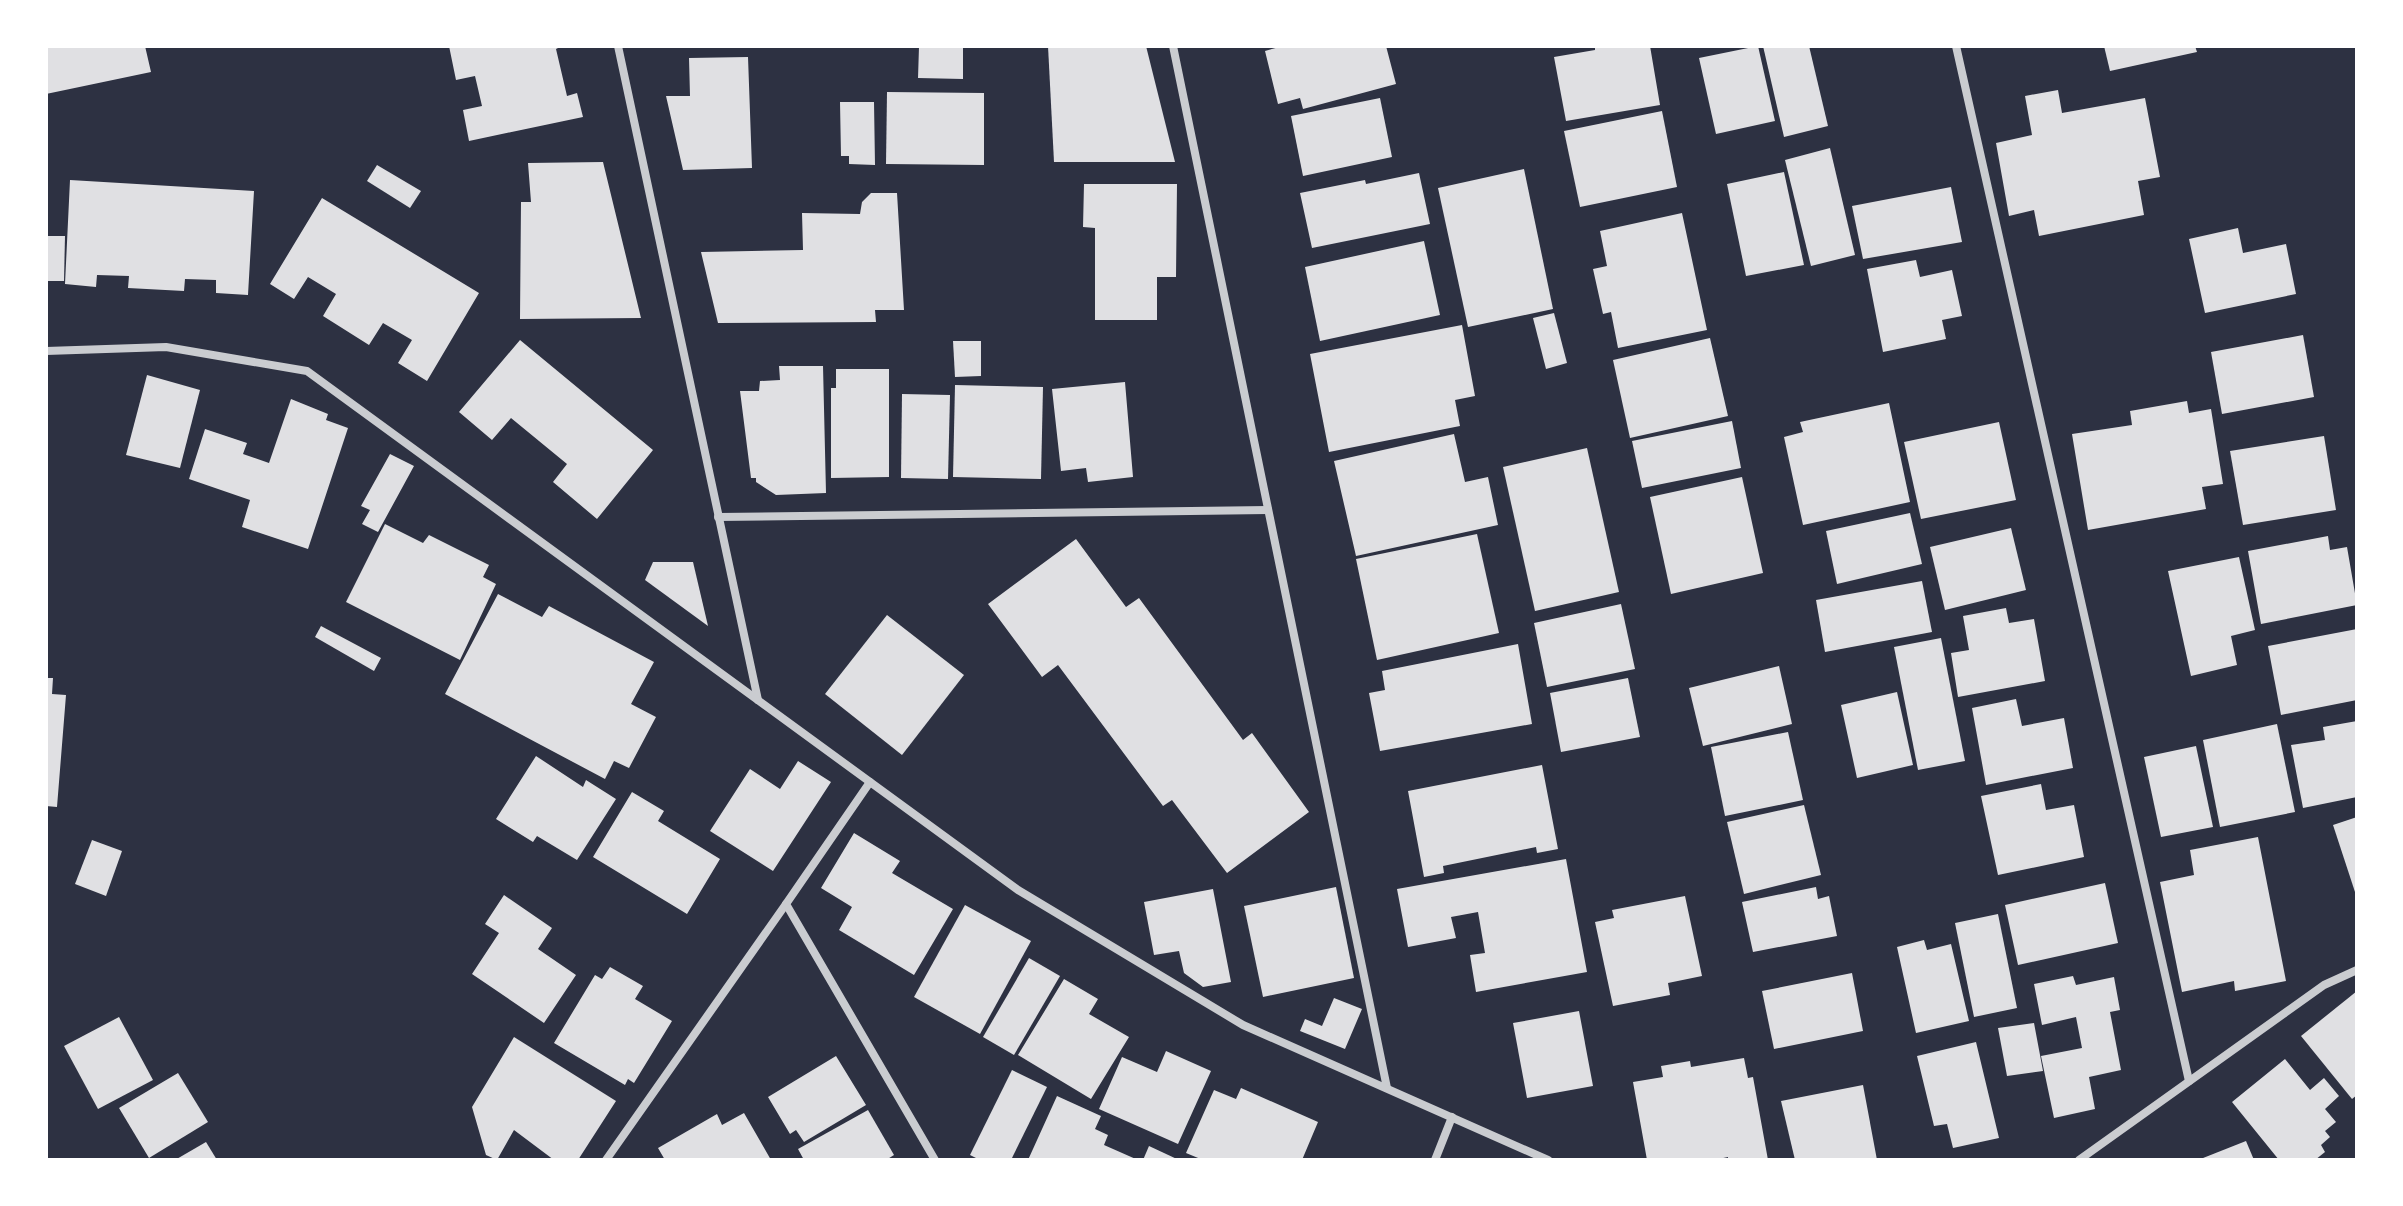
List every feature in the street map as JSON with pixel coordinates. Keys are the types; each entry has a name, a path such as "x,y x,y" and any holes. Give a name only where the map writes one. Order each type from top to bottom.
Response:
{"street":[{"path":"618,46 758,701"},
{"path":"1173,46 1387,1088"},
{"path":"1956,46 2189,1081"},
{"path":"46,351 166,347 307,371 1018,890 1243,1025 1548,1160"},
{"path":"718,517 1268,510"},
{"path":"606,1160 870,782"},
{"path":"786,904 935,1160"},
{"path":"2079,1160 2324,985 2357,970"},
{"path":"1435,1160 1452,1117"}],"building":[{"path":"46,46 145,46 151,72 46,94"},
{"path":"449,46 562,46 556,49 567,96 577,93 583,117 469,141 463,110 482,106 475,76 456,80"},
{"path":"919,46 963,46 963,79 918,78"},
{"path":"1048,46 1146,46 1175,162 1054,162"},
{"path":"1283,46 1386,46 1396,84 1303,109 1300,98 1278,104 1265,51"},
{"path":"1595,46 1650,46 1660,105 1566,121 1554,57 1595,50"},
{"path":"1758,46 1775,121 1716,134 1699,58"},
{"path":"1763,46 1809,46 1828,126 1784,137"},
{"path":"2104,46 2195,46 2197,52 2110,71"},
{"path":"748,57 752,168 683,170 666,96 690,96 689,58"},
{"path":"2058,90 2062,113 2145,98 2160,177 2138,181 2144,215 2039,236 2034,210 2009,216 1996,143 2032,135 2025,96"},
{"path":"887,92 984,93 984,165 886,164"},
{"path":"1380,98 1392,157 1303,176 1291,116"},
{"path":"840,102 874,102 875,165 849,164 849,156 841,156"},
{"path":"1662,111 1677,187 1580,207 1564,131"},
{"path":"1830,148 1855,255 1811,266 1785,160"},
{"path":"603,162 641,318 520,319 521,202 531,202 528,163"},
{"path":"377,165 421,191 410,208 367,181"},
{"path":"1524,169 1553,309 1468,327 1438,188"},
{"path":"1784,172 1804,265 1746,276 1727,184"},
{"path":"1419,173 1430,224 1312,248 1300,193"},
{"path":"70,180 254,191 248,295 216,293 216,280 185,279 184,291 128,288 129,276 97,275 96,287 65,284"},
{"path":"1084,184 1177,184 1176,277 1157,277 1157,320 1095,320 1095,228 1083,227"},
{"path":"1951,187 1962,242 1863,259 1852,206"},
{"path":"871,193 897,193 904,310 875,310 876,322 718,323 701,252 803,250 802,213 860,214 862,202"},
{"path":"322,198 479,293 427,381 398,363 412,340 383,323 369,345 323,316 336,294 308,277 294,299 270,284"},
{"path":"1682,213 1707,330 1618,348 1611,312 1603,314 1593,269 1607,266 1600,231"},
{"path":"2238,228 2243,253 2286,244 2296,294 2205,313 2189,239"},
{"path":"46,236 65,236 64,281 46,281"},
{"path":"1424,241 1440,315 1320,341 1305,267"},
{"path":"1916,260 1920,277 1952,270 1962,316 1942,320 1946,339 1883,352 1867,269"},
{"path":"1554,313 1567,363 1546,369 1533,318"},
{"path":"1462,325 1475,396 1455,400 1460,426 1329,452 1310,354"},
{"path":"2303,335 2314,397 2222,414 2211,352"},
{"path":"1710,338 1728,416 1630,438 1613,360"},
{"path":"520,340 653,450 597,519 553,482 567,464 511,418 492,440 459,412"},
{"path":"953,341 981,341 981,376 955,377"},
{"path":"779,366 823,366 826,493 776,495 756,482 756,478 751,478 740,391 759,391 760,381 780,380"},
{"path":"836,369 889,369 889,477 831,478 831,388 836,388"},
{"path":"147,375 200,390 180,468 126,455"},
{"path":"1125,382 1133,477 1088,482 1086,468 1061,471 1052,389"},
{"path":"955,385 1043,387 1041,479 953,477"},
{"path":"902,394 950,395 948,479 901,478"},
{"path":"291,399 328,414 326,420 348,428 308,549 242,527 250,500 189,479 205,429 247,443 243,454 269,463"},
{"path":"2187,401 2189,413 2211,409 2223,484 2202,487 2206,509 2088,530 2072,434 2132,425 2130,411"},
{"path":"1889,403 1910,502 1803,525 1784,437 1803,432 1800,422"},
{"path":"1732,421 1741,468 1642,488 1632,441"},
{"path":"1999,422 2016,500 1921,519 1904,442"},
{"path":"1454,434 1465,482 1488,477 1498,525 1356,556 1334,461"},
{"path":"2324,436 2336,510 2243,525 2230,451"},
{"path":"1587,448 1619,592 1535,611 1503,467"},
{"path":"390,454 414,466 378,532 362,524 370,510 361,506"},
{"path":"1742,477 1763,573 1671,594 1650,497"},
{"path":"1910,513 1922,564 1837,584 1826,531"},
{"path":"385,524 423,543 429,535 489,565 483,577 496,584 460,660 346,602"},
{"path":"2011,528 2026,590 1945,610 1930,547"},
{"path":"1477,534 1499,633 1377,660 1356,559"},
{"path":"2328,536 2330,550 2347,547 2357,605 2261,624 2248,551"},
{"path":"1076,539 1126,607 1139,598 1243,740 1252,733 1309,812 1227,873 1172,800 1163,806 1058,665 1042,677 988,604"},
{"path":"2239,557 2255,630 2231,636 2237,665 2191,676 2168,571"},
{"path":"653,562 693,562 708,626 645,580"},
{"path":"1922,581 1932,632 1825,652 1816,600"},
{"path":"498,594 542,617 549,606 654,662 631,704 656,717 629,768 614,761 605,779 445,694"},
{"path":"1621,604 1635,669 1547,687 1534,623"},
{"path":"2006,608 2009,623 2034,619 2045,681 1958,697 1951,653 1969,650 1963,616"},
{"path":"887,615 964,675 902,755 825,694"},
{"path":"321,626 381,658 374,671 315,637"},
{"path":"2357,629 2357,700 2281,715 2268,646"},
{"path":"1941,638 1965,761 1918,770 1894,647"},
{"path":"1518,644 1532,724 1380,751 1369,693 1385,690 1382,671"},
{"path":"1779,666 1792,724 1703,746 1689,688"},
{"path":"46,678 53,678 52,694 66,695 57,807 46,806"},
{"path":"1628,678 1640,737 1561,752 1550,693"},
{"path":"1897,692 1913,765 1857,778 1841,705"},
{"path":"2016,699 2022,726 2064,718 2073,768 1986,785 1972,708"},
{"path":"2357,721 2357,797 2303,808 2291,745 2325,740 2323,727"},
{"path":"2277,724 2295,812 2220,827 2203,740"},
{"path":"1788,732 1803,800 1725,816 1711,747"},
{"path":"2196,746 2213,827 2161,837 2144,757"},
{"path":"536,756 583,787 586,780 616,799 577,860 537,836 533,842 496,819"},
{"path":"798,761 831,782 773,871 710,831 750,769 780,789"},
{"path":"1542,765 1558,849 1537,853 1536,847 1443,866 1444,873 1424,877 1408,791"},
{"path":"2041,784 2046,810 2074,805 2084,857 1998,875 1981,796"},
{"path":"632,792 664,811 658,821 720,859 687,914 593,857"},
{"path":"1804,805 1821,875 1744,894 1727,822"},
{"path":"2357,817 2357,891 2355,892 2333,825"},
{"path":"854,833 900,861 892,873 953,909 914,975 839,930 852,907 821,888"},
{"path":"2258,837 2286,981 2235,991 2234,981 2182,992 2160,882 2194,875 2190,850"},
{"path":"92,840 122,851 106,896 75,884"},
{"path":"1566,859 1587,972 1476,992 1470,955 1485,953 1478,912 1451,917 1456,938 1408,947 1397,889"},
{"path":"2105,883 2118,943 2018,965 2005,905"},
{"path":"1336,887 1354,978 1263,997 1244,906"},
{"path":"1816,887 1818,899 1829,896 1837,936 1753,952 1742,902"},
{"path":"1213,889 1231,982 1203,987 1184,973 1179,951 1154,955 1144,902"},
{"path":"504,895 552,928 538,949 576,975 544,1023 472,974 499,933 485,924"},
{"path":"1685,896 1702,976 1668,983 1670,995 1613,1006 1595,922 1614,918 1612,910"},
{"path":"965,905 1031,941 980,1034 914,997"},
{"path":"1998,914 2017,1008 1974,1017 1955,923"},
{"path":"1924,940 1927,950 1951,944 1969,1021 1916,1033 1897,947"},
{"path":"1029,958 1060,976 1014,1055 983,1037"},
{"path":"610,967 643,986 635,999 672,1021 634,1083 628,1079 625,1085 554,1043 595,975 602,979"},
{"path":"1852,973 1863,1031 1774,1049 1762,991"},
{"path":"2073,976 2076,985 2114,977 2120,1010 2110,1012 2121,1070 2089,1077 2095,1109 2054,1118 2041,1056 2082,1048 2076,1017 2042,1025 2034,984"},
{"path":"1064,979 1098,999 1089,1014 1129,1037 1091,1099 1018,1055"},
{"path":"2357,991 2357,1095 2352,1099 2301,1036"},
{"path":"1334,998 1362,1009 1345,1049 1300,1031 1305,1019 1322,1026"},
{"path":"1579,1011 1593,1086 1527,1098 1513,1023"},
{"path":"119,1017 153,1080 98,1109 64,1046"},
{"path":"2034,1023 2043,1071 2007,1076 1998,1028"},
{"path":"514,1037 616,1101 578,1160 554,1160 514,1130 497,1160 486,1155 472,1107"},
{"path":"1976,1042 1999,1138 1953,1148 1947,1124 1934,1126 1917,1056"},
{"path":"1166,1051 1211,1071 1178,1144 1099,1109 1122,1057 1157,1072"},
{"path":"836,1056 866,1105 804,1142 796,1130 790,1134 768,1097"},
{"path":"1744,1058 1748,1078 1753,1077 1768,1160 1728,1160 1728,1157 1714,1160 1647,1160 1633,1082 1663,1077 1661,1066 1690,1061 1691,1067"},
{"path":"2285,1059 2310,1090 2324,1078 2339,1096 2325,1109 2336,1122 2325,1131 2330,1137 2321,1145 2325,1152 2315,1160 2279,1160 2232,1102"},
{"path":"1012,1070 1047,1087 1011,1160 980,1160 970,1155"},
{"path":"178,1073 208,1122 149,1158 119,1108"},
{"path":"1863,1085 1877,1160 1795,1160 1781,1101"},
{"path":"1241,1088 1318,1122 1302,1160 1203,1160 1186,1153 1214,1090 1236,1099"},
{"path":"1057,1096 1101,1116 1095,1129 1108,1135 1104,1145 1138,1160 1028,1160"},
{"path":"868,1110 894,1155 886,1160 804,1160 798,1149"},
{"path":"744,1113 771,1160 665,1160 658,1148 717,1114 722,1125"},
{"path":"2246,1141 2254,1160 2198,1160"},
{"path":"206,1142 217,1160 175,1160"},
{"path":"1149,1146 1179,1160 1143,1160"}]}
